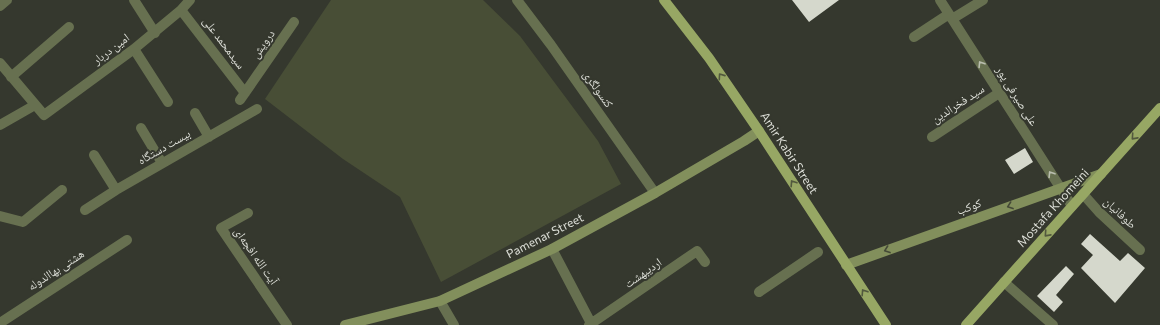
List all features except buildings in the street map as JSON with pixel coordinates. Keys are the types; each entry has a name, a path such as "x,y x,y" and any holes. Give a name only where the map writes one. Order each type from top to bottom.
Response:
{"main road":[{"name":"Amir Kabir Street","path":"664,0 708,58 760,131 886,325"},
{"name":"Mostafa Khomeini","path":"966,325 1160,108"}],"street":[{"path":"0,6 7,0"},
{"path":"134,0 155,32"},
{"name":"امین دربار","path":"35,105 44,115 134,49 182,10 190,0"},
{"name":"کنسولگری","path":"517,0 551,45 655,193"},
{"name":"علی صیرفی پور","path":"940,0 1072,206"},
{"path":"914,37 983,0"},
{"name":"سیدمحمد علی","path":"182,10 243,96"},
{"name":"درویش","path":"243,96 294,22"},
{"path":"11,77 69,27"},
{"path":"134,49 168,102"},
{"path":"0,63 35,105 0,125"},
{"name":"سید فخرالدین","path":"932,137 999,93"},
{"name":"بیست دستگاه","path":"85,210 116,190 257,109"},
{"path":"195,112 209,137"},
{"path":"141,128 162,163"},
{"name":"Pamenar Street","path":"345,325 440,301 552,249 655,193 760,131"},
{"path":"94,155 116,190"},
{"name":"کوکب","path":"846,264 1101,174"},
{"path":"0,216 23,222 62,190"},
{"name":"طوفانیان","path":"1083,194 1099,212 1140,250"},
{"name":"آیت الله افجه‌ای","path":"248,213 221,228 287,325"},
{"name":"هشتی بهاالدوله","path":"7,322 127,240"},
{"name":"اردیبهشت","path":"552,249 591,325 697,251 705,262"},
{"path":"759,292 818,252"},
{"path":"1004,282 1053,325"},
{"path":"440,301 454,325"}],"green space":[{"path":"331,0 483,0 520,36 598,141 621,184 441,282 400,197 343,159 265,99"}]}
